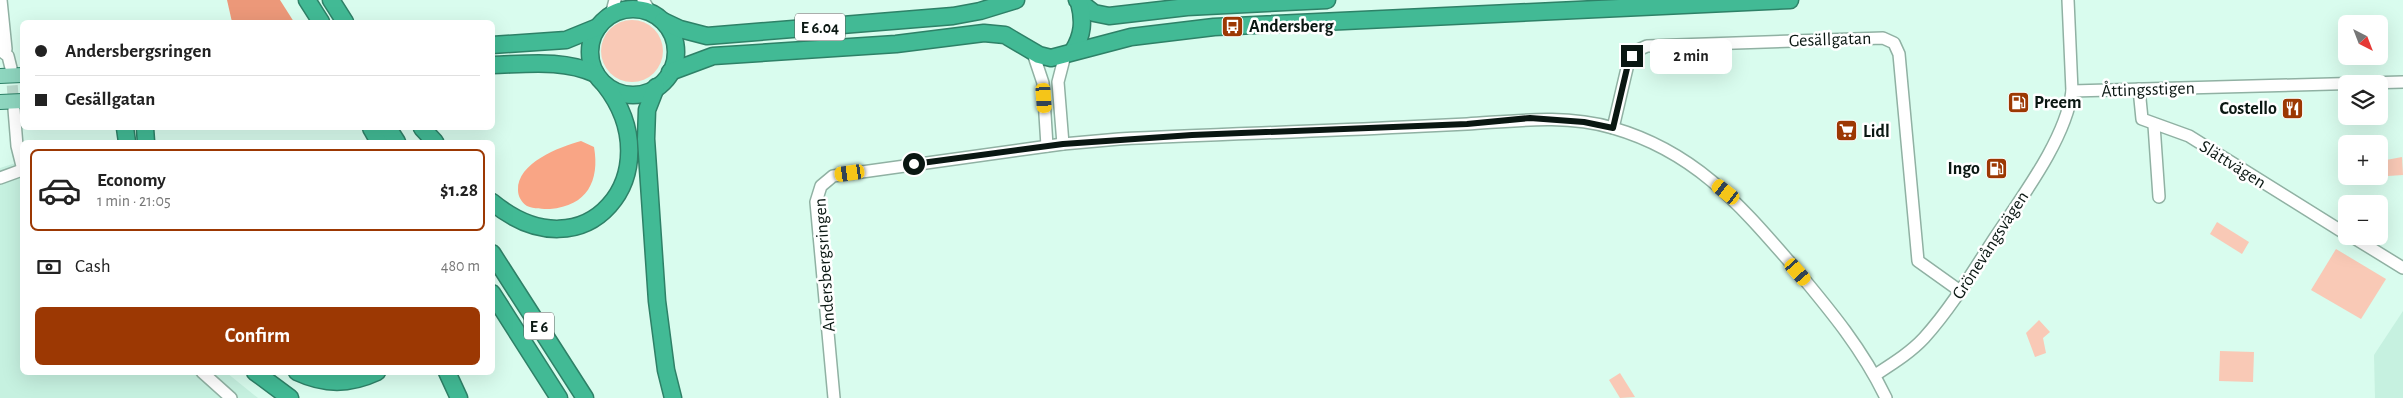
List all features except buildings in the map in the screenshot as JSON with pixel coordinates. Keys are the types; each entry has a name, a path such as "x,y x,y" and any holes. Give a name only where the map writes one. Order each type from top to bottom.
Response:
{"highway":[{"path":"297,0 310,20"},
{"path":"307,0 320,20"},
{"path":"331,0 344,20"},
{"name":"E 6.04","path":"652,12 680,29 707,36 925,19 980,11 1016,0"},
{"path":"1078,1 1094,13 1109,16 1186,7 1327,0"},
{"name":"E 6.04","path":"670,72 713,56 896,44 984,33 1005,35 1046,57 1131,37 1214,27 1790,0"},
{"path":"1069,53 1081,36 1083,28 1078,1"},
{"path":"495,65 575,65 599,77 612,89 631,94 644,93 656,87 670,72 675,59 675,46 671,33 652,12 613,8 598,27 590,50 599,77 622,112 629,141 628,170 624,181 605,211 584,224 557,230 530,225 495,204"},
{"path":"495,45 566,40 598,27"},
{"path":"656,87 645,121 647,158 657,301 666,370 673,398"},
{"path":"424,130 433,140"},
{"name":"E 6","path":"495,258 585,398"},
{"name":"E 6","path":"495,298 559,398"},
{"path":"258,375 290,398"},
{"path":"305,375 318,380 342,383 370,375"},
{"path":"448,375 459,398"}],"main road":[{"path":"0,102 18,105"}],"street":[{"path":"1,0 6,49 2,51 8,56 11,73"},
{"name":"Grönevångsvägen","path":"1875,375 1908,353 1923,339 1960,291 2019,200 2056,138 2071,103 2068,0"},
{"name":"Gesällgatan","path":"1613,128 1628,64 1638,50 1648,46 1883,38 1894,43 1899,54 1918,261 1960,291"},
{"path":"1032,50 1043,83 1047,146"},
{"path":"1063,144 1058,82 1069,53"},
{"name":"Åttingsstigen","path":"2072,91 2403,82"},
{"path":"2139,88 2142,120 2154,125 2159,197"},
{"path":"18,105 17,146 20,159"},
{"name":"Andersbergsringen","path":"834,398 816,202 818,190 824,181 838,175 1063,144 1172,136 1467,124 1530,118 1584,122 1613,128 1655,144 1690,164 1726,192 1834,314 1858,347 1886,398"},
{"name":"Slättvägen","path":"2154,125 2189,136 2338,229"},
{"path":"0,178 20,169"},
{"path":"2365,245 2403,268"},
{"path":"205,375 231,398"}],"shaded area":[{"path":"227,0 280,0 293,20 232,20"},
{"path":"632,20 644,23 654,29 660,39 663,51 660,63 654,73 644,79 632,82 620,79 610,73 604,63 601,51 604,39 610,29 620,23"},
{"path":"581,141 594,147 595,171 588,190 582,197 563,207 538,209 527,206 520,199 518,190 524,172 532,164 551,152"},
{"path":"2402,157 2403,175 2388,176 2388,160"},
{"path":"20,162 20,375 229,375 258,398 0,398 0,168"},
{"path":"2217,222 2249,242 2242,254 2210,234"},
{"path":"2336,249 2386,279 2361,319 2311,290"},
{"path":"2403,311 2403,398 2375,398 2374,355"},
{"path":"2039,320 2050,332 2043,338 2046,353 2035,357 2026,333"},
{"path":"2220,351 2254,352 2253,382 2219,381"},
{"path":"1620,373 1635,397 1620,398 1609,380"}],"tunnel":[{"path":"11,69 14,109"}],"place":[{"name":"Andersberg","path":"1233,26"},
{"name":"Preem","path":"2018,102"},
{"name":"Costello","path":"2293,108"},
{"name":"Lidl","path":"1847,131"},
{"name":"Ingo","path":"1996,168"}],"route":[{"path":"914,164 1063,144 1192,135 1467,124 1530,118 1584,122 1613,128 1628,64 1632,56"}]}
